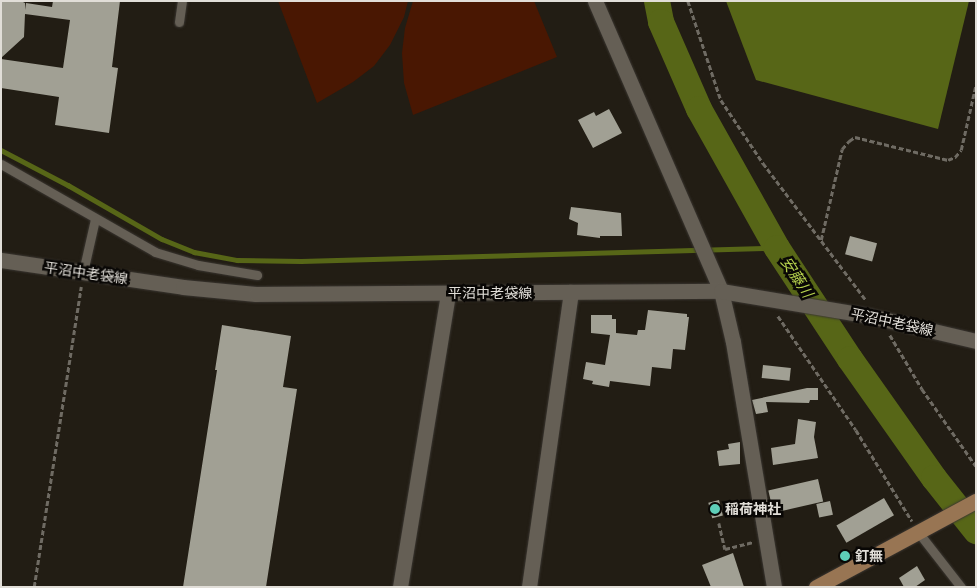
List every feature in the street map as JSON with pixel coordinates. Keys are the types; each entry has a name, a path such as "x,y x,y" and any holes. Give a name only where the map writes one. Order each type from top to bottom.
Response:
{"main road":[{"path":"816,587 976,501"}],"street":[{"path":"595,1 721,291 733,342 768,538 774,587"},
{"name":"平沼中老袋線","path":"1,260 183,287 256,294 721,291 767,297 875,317 976,341"},
{"path":"529,587 571,292"},
{"path":"400,587 448,293"}],"lane":[{"path":"179,22 182,1"},
{"path":"1,164 36,182 94,219 155,252 178,260 257,275"},
{"path":"83,272 94,219"},
{"path":"923,529 961,587"}],"path":[{"path":"688,1 721,100 763,163 821,240 875,317 976,466"},
{"path":"821,240 842,149 849,140 855,137 948,160 955,157 961,150 976,84"},
{"path":"34,587 83,272"},
{"path":"767,297 923,529"},
{"path":"719,523 725,549 768,538"}],"shaded area":[{"path":"278,1 408,1 404,17 390,45 374,66 353,82 317,103"},
{"path":"413,1 534,1 557,57 413,115 404,83 402,53 405,28"},
{"path":"726,1 969,1 938,129 756,80"}],"building":[{"path":"1,1 21,1 25,3 25,10 26,3 52,7 53,1 120,1 112,67 118,68 109,133 55,125 59,97 1,88 1,59 63,68 70,20 25,14 24,37 1,58"},
{"path":"609,109 622,133 593,148 578,120 594,112 596,116"},
{"path":"571,207 621,213 622,236 600,236 600,238 577,235 578,223 569,219"},
{"path":"850,236 877,243 872,262 845,254"},
{"path":"648,310 687,314 687,317 689,317 685,350 673,349 671,369 652,367 650,386 610,381 609,387 592,384 593,381 583,379 586,362 605,365 610,335 591,333 591,315 612,315 612,319 616,319 616,333 637,335 638,330 645,330"},
{"path":"222,325 291,336 283,387 297,389 266,587 183,587 217,370 215,370"},
{"path":"763,365 791,368 789,381 762,378"},
{"path":"807,388 818,388 818,400 810,400 809,403 766,402 768,412 756,414 752,400"},
{"path":"798,419 816,422 814,437 818,458 773,465 771,448 795,444"},
{"path":"740,442 740,464 719,466 717,451 729,449 728,444"},
{"path":"818,479 823,501 773,513 768,490"},
{"path":"884,498 894,515 846,543 836,526"},
{"name":"稲荷神社","path":"719,500 723,516 712,518 708,503"},
{"path":"830,501 833,515 819,518 816,504"},
{"path":"733,553 744,587 711,587 702,565"},
{"path":"917,566 925,580 915,587 904,587 899,578"}],"waterway":[{"name":"安藤川","path":"657,1 661,22 699,109 777,248 850,359 934,478 976,531"},
{"path":"1,150 68,185 162,239 194,252 237,260 301,261 777,248"}],"place":[{"name":"稲荷神社","path":"715,509"},
{"name":"釘無","path":"845,556"}]}
